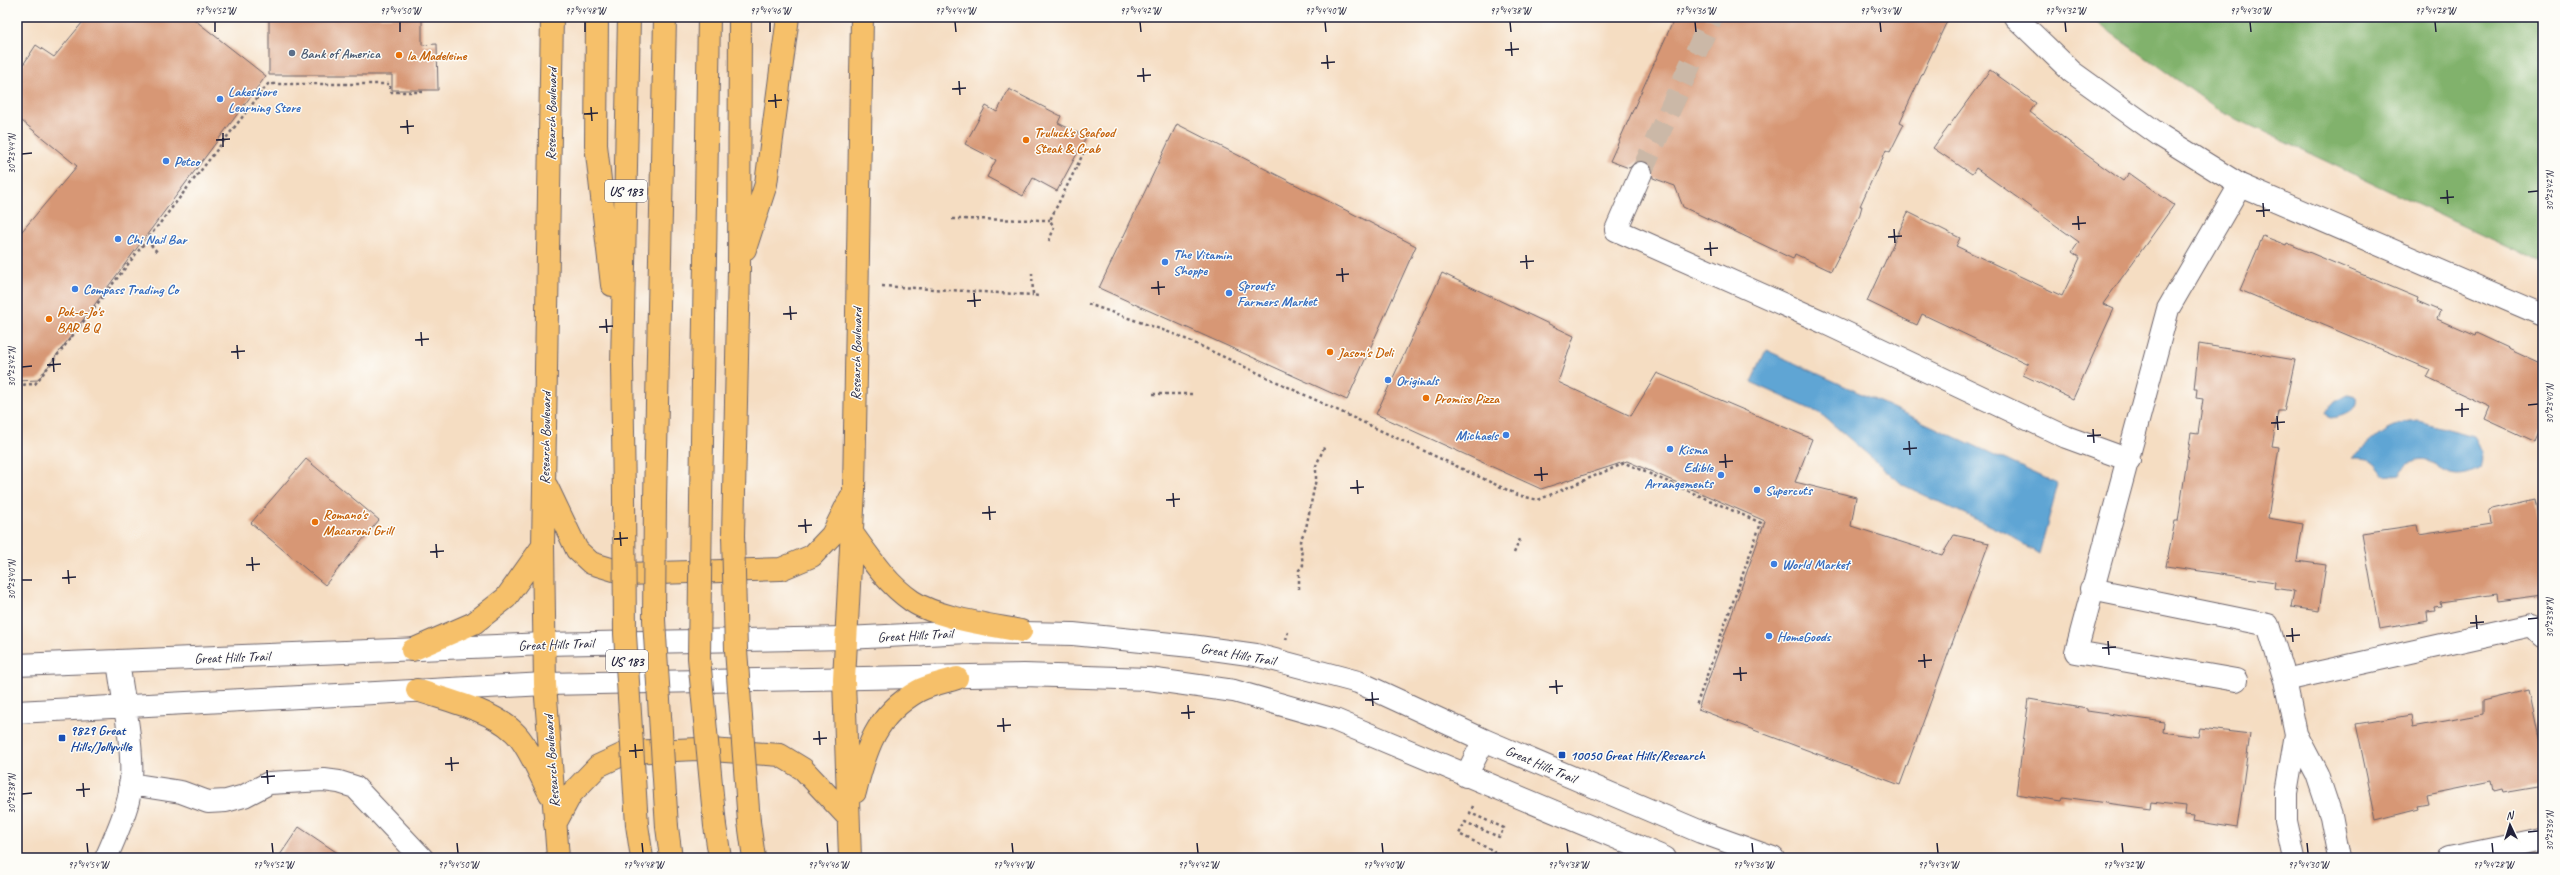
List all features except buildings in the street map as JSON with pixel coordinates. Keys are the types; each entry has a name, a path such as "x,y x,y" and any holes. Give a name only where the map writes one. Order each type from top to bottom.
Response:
{"main road":[{"name":"Research Boulevard","path":"552,17 543,546 545,684 558,858"},
{"path":"597,17 596,145 622,365"},
{"name":"US 183","path":"629,17 622,365 625,634 637,824 642,858"},
{"path":"665,17 654,620 667,828 671,858"},
{"path":"709,17 701,501 700,658 715,826 720,858"},
{"path":"740,17 738,269 732,496 736,650 749,822 754,858"},
{"path":"738,269 766,184 788,17"},
{"name":"Research Boulevard","path":"850,858 844,680 854,491 862,17"},
{"path":"544,481 577,550 591,564 627,574 781,569 812,556 832,535 854,491"},
{"path":"852,533 888,582 913,602 944,614 1021,631"},
{"path":"412,650 474,623 506,598 543,546"},
{"path":"848,817 864,752 876,731 896,708 919,690 957,678"},
{"path":"417,690 468,707 503,723 514,731 554,801"},
{"path":"556,824 571,794 598,766 628,752 698,749 780,755 803,769 848,817"}],"street":[{"path":"2016,17 2072,72 2161,136 2240,185 2543,315"},
{"path":"1641,173 1616,230 1823,322 2066,436 2129,460"},
{"path":"2236,680 2076,652 2091,589 2129,460 2168,309 2240,185"},
{"path":"2091,589 2268,625 2285,680 2296,734 2317,774 2331,816 2339,858"},
{"path":"2285,680 2532,625 2543,636"},
{"name":"Great Hills Trail","path":"17,665 545,644 846,638 968,632 1021,631 1133,640 1256,655 1358,682 1484,740 1701,832 1773,858"},
{"path":"106,858 128,801 130,784 129,735 118,661"},
{"path":"17,712 545,684 957,678 1024,675 1149,679 1234,691 1336,720 1466,776 1665,858"},
{"path":"2294,858 2286,821 2286,793 2296,734"},
{"path":"1466,776 1484,740"},
{"path":"130,784 181,792 208,802 226,801 244,796 269,783 324,780 339,782 355,787 422,858"},
{"path":"2449,858 2543,839"}],"path":[{"path":"17,385 35,384 268,84 390,84 390,92 423,92"},
{"path":"1050,220 1084,152"},
{"path":"952,219 1050,220"},
{"path":"1049,241 1054,228 1050,220"},
{"path":"147,240 158,253"},
{"path":"1032,272 1033,295"},
{"path":"882,286 1038,296"},
{"path":"1088,304 1177,335 1518,495 1538,500 1625,463 1761,523 1696,706"},
{"path":"1153,394 1195,394"},
{"path":"1299,589 1299,570 1303,565 1300,541 1306,528 1316,479 1316,466 1325,445"},
{"path":"1514,553 1521,537"},
{"path":"1473,806 1470,813 1504,828 1502,833 1499,837 1464,822 1459,834 1494,851 1492,857 1495,858"}],"green space":[{"path":"2089,17 2543,17 2543,264 2222,112"}],"water":[{"path":"1766,350 2058,484 2039,554 2005,533 1903,485 1821,414 1751,382"},
{"path":"2348,395 2356,397 2355,406 2352,410 2344,415 2330,418 2326,412 2335,402"},
{"path":"2418,421 2474,436 2481,451 2482,459 2480,468 2467,474 2457,475 2442,471 2428,460 2423,459 2410,463 2400,474 2385,476 2378,466 2372,461 2368,459 2352,458 2388,428"}],"tunnel":[{"path":"1641,173 1712,17"}],"place":[{"name":"Bank of America","path":"292,53"},
{"name":"la Madeleine","path":"399,55"},
{"name":"Lakeshore Learning Store","path":"220,99"},
{"name":"Truluck's Seafood Steak & Crab","path":"1026,140"},
{"name":"Petco","path":"166,161"},
{"name":"Chi Nail Bar","path":"118,239"},
{"name":"The Vitamin Shoppe","path":"1165,262"},
{"name":"Compass Trading Co","path":"75,289"},
{"name":"Sprouts Farmers Market","path":"1229,293"},
{"name":"Pok-e-Jo's BAR B Q","path":"49,319"},
{"name":"Jason's Deli","path":"1330,352"},
{"name":"Originals","path":"1388,380"},
{"name":"Promise Pizza","path":"1426,398"},
{"name":"Michaels","path":"1506,435"},
{"name":"Kisma","path":"1670,449"},
{"name":"Edible Arrangements","path":"1721,475"},
{"name":"Supercuts","path":"1757,490"},
{"name":"Romano's Macaroni Grill","path":"315,522"},
{"name":"World Market","path":"1774,564"},
{"name":"HomeGoods","path":"1769,636"},
{"name":"9829 Great Hills/Jollyville","path":"62,738"},
{"name":"10050 Great Hills/Research","path":"1562,755"}]}
